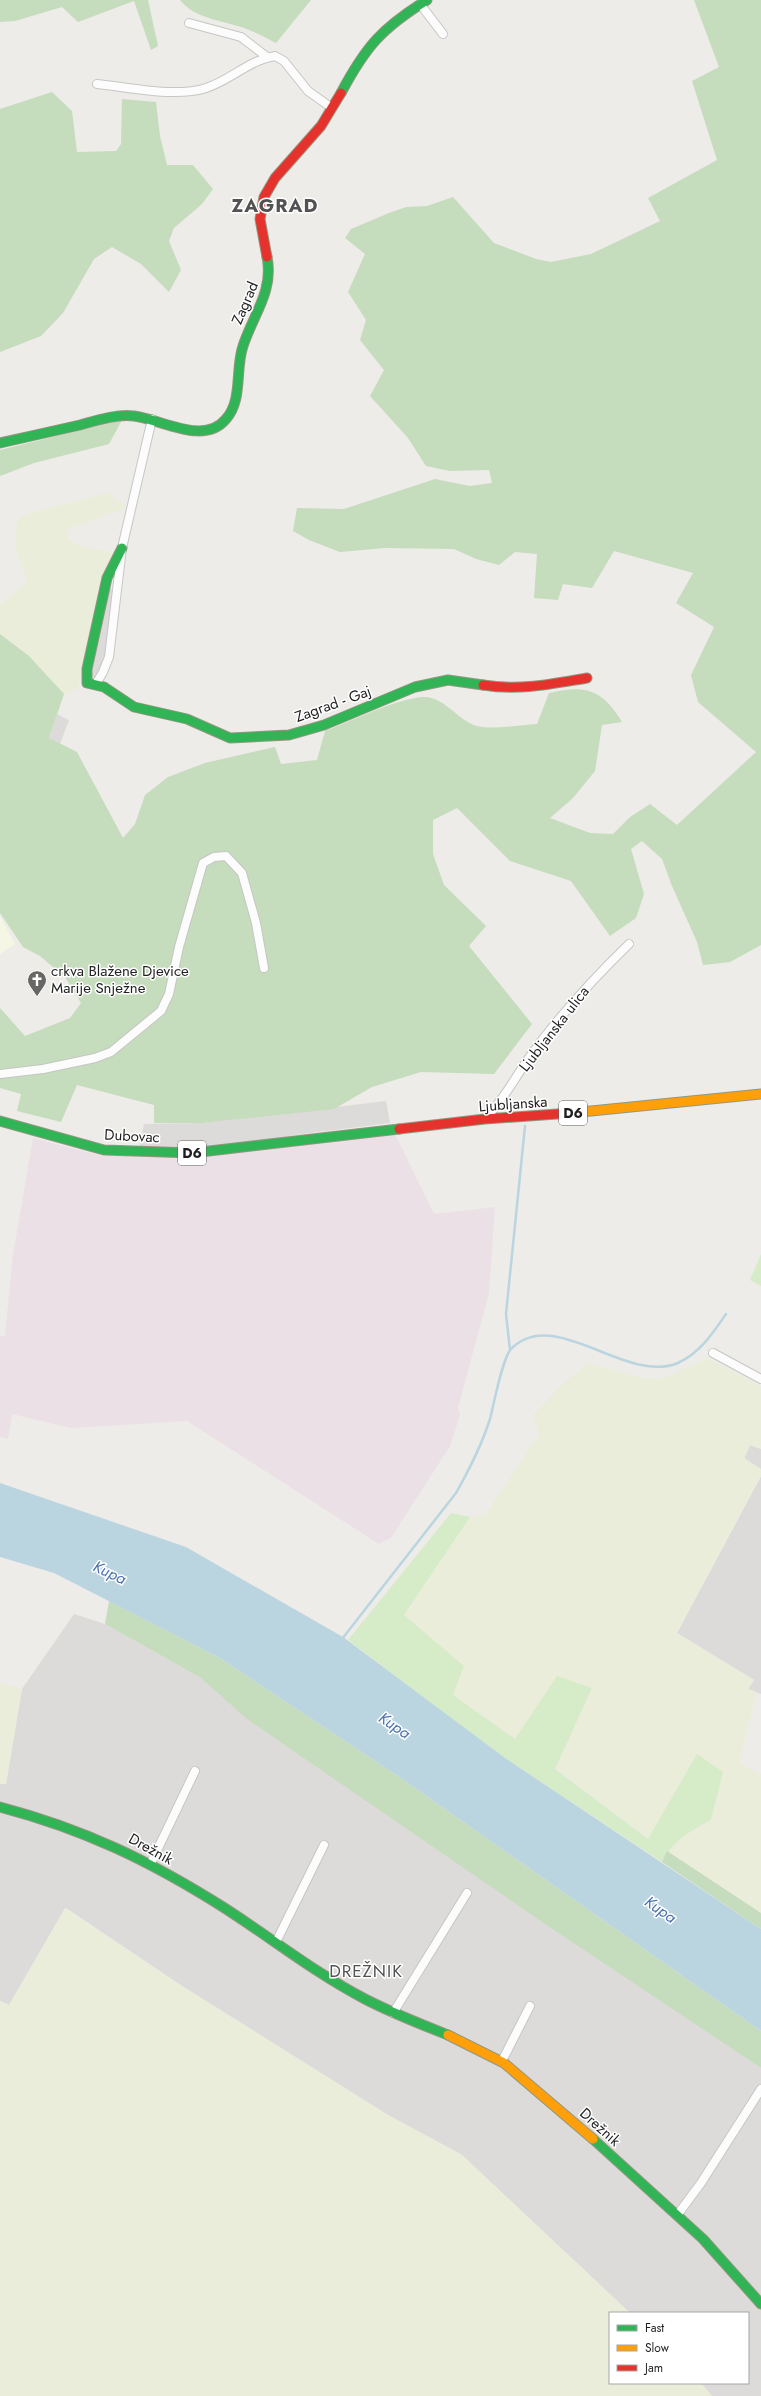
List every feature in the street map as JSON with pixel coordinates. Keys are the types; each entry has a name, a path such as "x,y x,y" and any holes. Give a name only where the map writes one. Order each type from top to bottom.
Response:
{"street":[{"path":"424,2 443,34"},
{"name":"Zagrad","path":"0,443 117,416 133,415 206,432 219,426 228,417 234,407 240,356 246,336 267,291 269,280 268,260 259,225 263,198 276,178 322,125 373,41 398,18 424,2"},
{"path":"189,22 241,37 267,57"},
{"path":"97,84 182,92 205,88 226,80 248,65 267,57 275,56 284,61 308,91 332,108"},
{"path":"122,548 106,578 87,669 92,683 103,672 109,657 122,548 152,419"},
{"name":"Zagrad - Gaj","path":"92,683 134,707 187,719 230,738 289,735 324,725 415,687 448,680 508,689 542,686 587,678"},
{"path":"0,1074 44,1069 95,1058 111,1052 161,1011 169,994 178,947 203,863 214,856 226,856 242,873 256,923 264,968"},
{"name":"Ljubljanska ulica","path":"485,1119 501,1102 531,1055 591,982 629,944"},
{"name":"Ljubljanska","path":"386,1130 485,1119 543,1116 761,1094"},
{"name":"Dubovac","path":"0,1121 97,1148 144,1152 216,1152 386,1130"},
{"path":"713,1353 761,1379"},
{"path":"151,1863 195,1771"},
{"name":"Drežnik","path":"0,1807 52,1821 113,1844 151,1863 348,1989 393,2013 502,2061 678,2214 706,2241 761,2304"},
{"path":"276,1942 324,1844"},
{"path":"393,2013 467,1893"},
{"path":"502,2061 530,2006"},
{"path":"678,2214 701,2183 761,2089"}],"shaded area":[{"path":"108,493 127,507 67,530 69,540 79,546 112,552 99,588 78,689 64,694 29,656 0,634 0,604 27,583 15,547 17,521 25,514"},
{"path":"107,588 119,591 111,657 98,678 90,678"},
{"path":"57,714 69,720 60,744 49,739"},
{"path":"0,916 15,944 0,954"},
{"path":"386,1101 390,1123 295,1135 233,1147 139,1148 144,1124 201,1123"},
{"path":"394,1132 434,1214 495,1207 489,1293 458,1408 460,1415 450,1446 391,1538 379,1544 187,1421 71,1428 12,1414 8,1439 0,1437 0,1336 5,1336 13,1255 33,1138 102,1156"},
{"path":"707,1358 761,1386 761,1449 750,1445 744,1458 761,1469 761,1476 677,1633 754,1680 748,1689 757,1692 739,1763 761,1775 761,1913 667,1851 683,1835 711,1820 697,1754 648,1839 555,1768 592,1688 557,1676 515,1739 453,1695 404,1615 470,1517 485,1514 500,1493 539,1434 533,1415 567,1380 589,1363 640,1378 662,1379"},
{"path":"750,1445 761,1449 761,1469 744,1459"},
{"path":"761,1476 761,1694 748,1689 754,1680 677,1633"},
{"path":"74,1614 105,1624 201,1678 761,2068 761,2396 712,2396 702,2384 749,2384 749,2312 629,2312 462,2155 388,2115 182,1986 66,1908 9,2005 0,2001 0,1784 6,1784 22,1689"},
{"path":"0,1683 22,1689 6,1784 0,1784"},
{"path":"65,1908 182,1986 388,2115 462,2155 629,2312 609,2312 609,2384 702,2384 712,2396 0,2396 0,2001 9,2005"}],"green space":[{"path":"0,0 148,0 158,46 151,50 134,1 78,22 62,7 15,21 0,22"},
{"path":"180,0 311,0 276,43 247,29 211,19 193,11"},
{"path":"694,0 761,0 761,945 730,962 703,965 697,942 672,886 662,859 642,841 631,849 644,894 636,918 610,936 571,881 510,861 457,808 433,820 433,854 444,885 486,926 469,946 532,1024 494,1074 421,1072 372,1087 334,1109 201,1123 154,1123 154,1105 77,1085 61,1122 17,1111 21,1094 0,1088 0,1008 25,1036 70,1018 81,1003 65,977 40,956 23,947 0,913 0,634 29,656 64,694 49,738 77,752 123,838 135,824 145,795 168,777 205,763 275,747 281,764 317,760 325,731 387,706 423,697 439,701 474,725 495,728 537,724 549,693 573,689 592,692 600,696 615,711 622,722 602,725 595,771 573,798 550,818 590,833 613,834 630,817 650,804 677,825 756,752 698,702 691,675 714,627 676,603 693,573 614,551 592,588 563,584 558,600 534,598 537,554 515,552 499,565 476,559 454,549 385,548 340,552 309,540 293,531 297,508 344,509 435,479 470,486 492,483 489,470 450,471 426,466 408,438 370,396 384,370 360,340 366,320 348,292 365,254 345,238 351,229 406,207 427,206 453,197 494,243 536,259 551,262 591,254 660,221 648,198 717,160 692,81 719,67"},
{"path":"52,92 72,111 77,152 116,151 121,144 122,99 156,102 160,136 167,165 193,165 213,189 202,204 174,228 169,241 181,270 169,292 141,264 112,247 94,259 63,313 41,336 0,352 0,109"},
{"path":"122,420 109,444 34,463 0,476 0,450"},
{"path":"761,1254 761,1286 750,1280"},
{"path":"451,1513 470,1517 404,1615 464,1666 453,1695 515,1739 557,1676 592,1688 555,1769 648,1839 697,1754 723,1772 711,1820 690,1832 677,1842 666,1854 662,1862 496,1752 348,1640"},
{"path":"109,1601 218,1657 398,1776 761,2031 761,2068 548,1926 247,1719 201,1678 105,1624"},
{"path":"667,1851 761,1913 761,1929 662,1862"}],"water":[{"name":"Kupa","path":"0,1483 186,1547 343,1637 505,1758 761,1929 761,2031 398,1776 218,1657 54,1573 0,1557"}],"waterway":[{"path":"510,1350 506,1314 525,1126"},
{"path":"342,1639 456,1493 475,1457 487,1428 504,1362 511,1349 529,1338 548,1336 569,1340 636,1364 658,1367 678,1363 693,1354 705,1342 726,1314"}],"traffic: fast":[{"path":"341,93 367,50 376,39 411,10 427,0"},
{"path":"0,443 120,416 145,418 194,431 217,427 226,419 235,403 239,364 243,346 261,303 268,281 267,257"},
{"path":"122,548 107,578 87,669 87,683 104,687 134,707 187,719 230,738 289,735 324,725 415,687 448,680 483,685"},
{"path":"0,1121 104,1150 192,1153 399,1129"},
{"path":"0,1807 60,1825 143,1861 196,1890 241,1918 346,1989 385,2009 448,2035"},
{"path":"593,2139 703,2239 761,2304"}],"traffic: slow":[{"path":"571,1113 761,1094"},
{"path":"448,2035 504,2063 593,2139"}],"traffic: jam":[{"path":"267,257 260,219 264,197 275,178 321,126 341,93"},
{"path":"483,685 497,687 523,687 587,678"},
{"path":"399,1129 485,1119 571,1113"}],"place":[{"name":"crkva Blažene Djevice Marije Snježne","path":"37,997"}],"district":[{"name":"ZAGRAD","path":"275,205"},
{"name":"DREŽNIK","path":"366,1971"}]}
